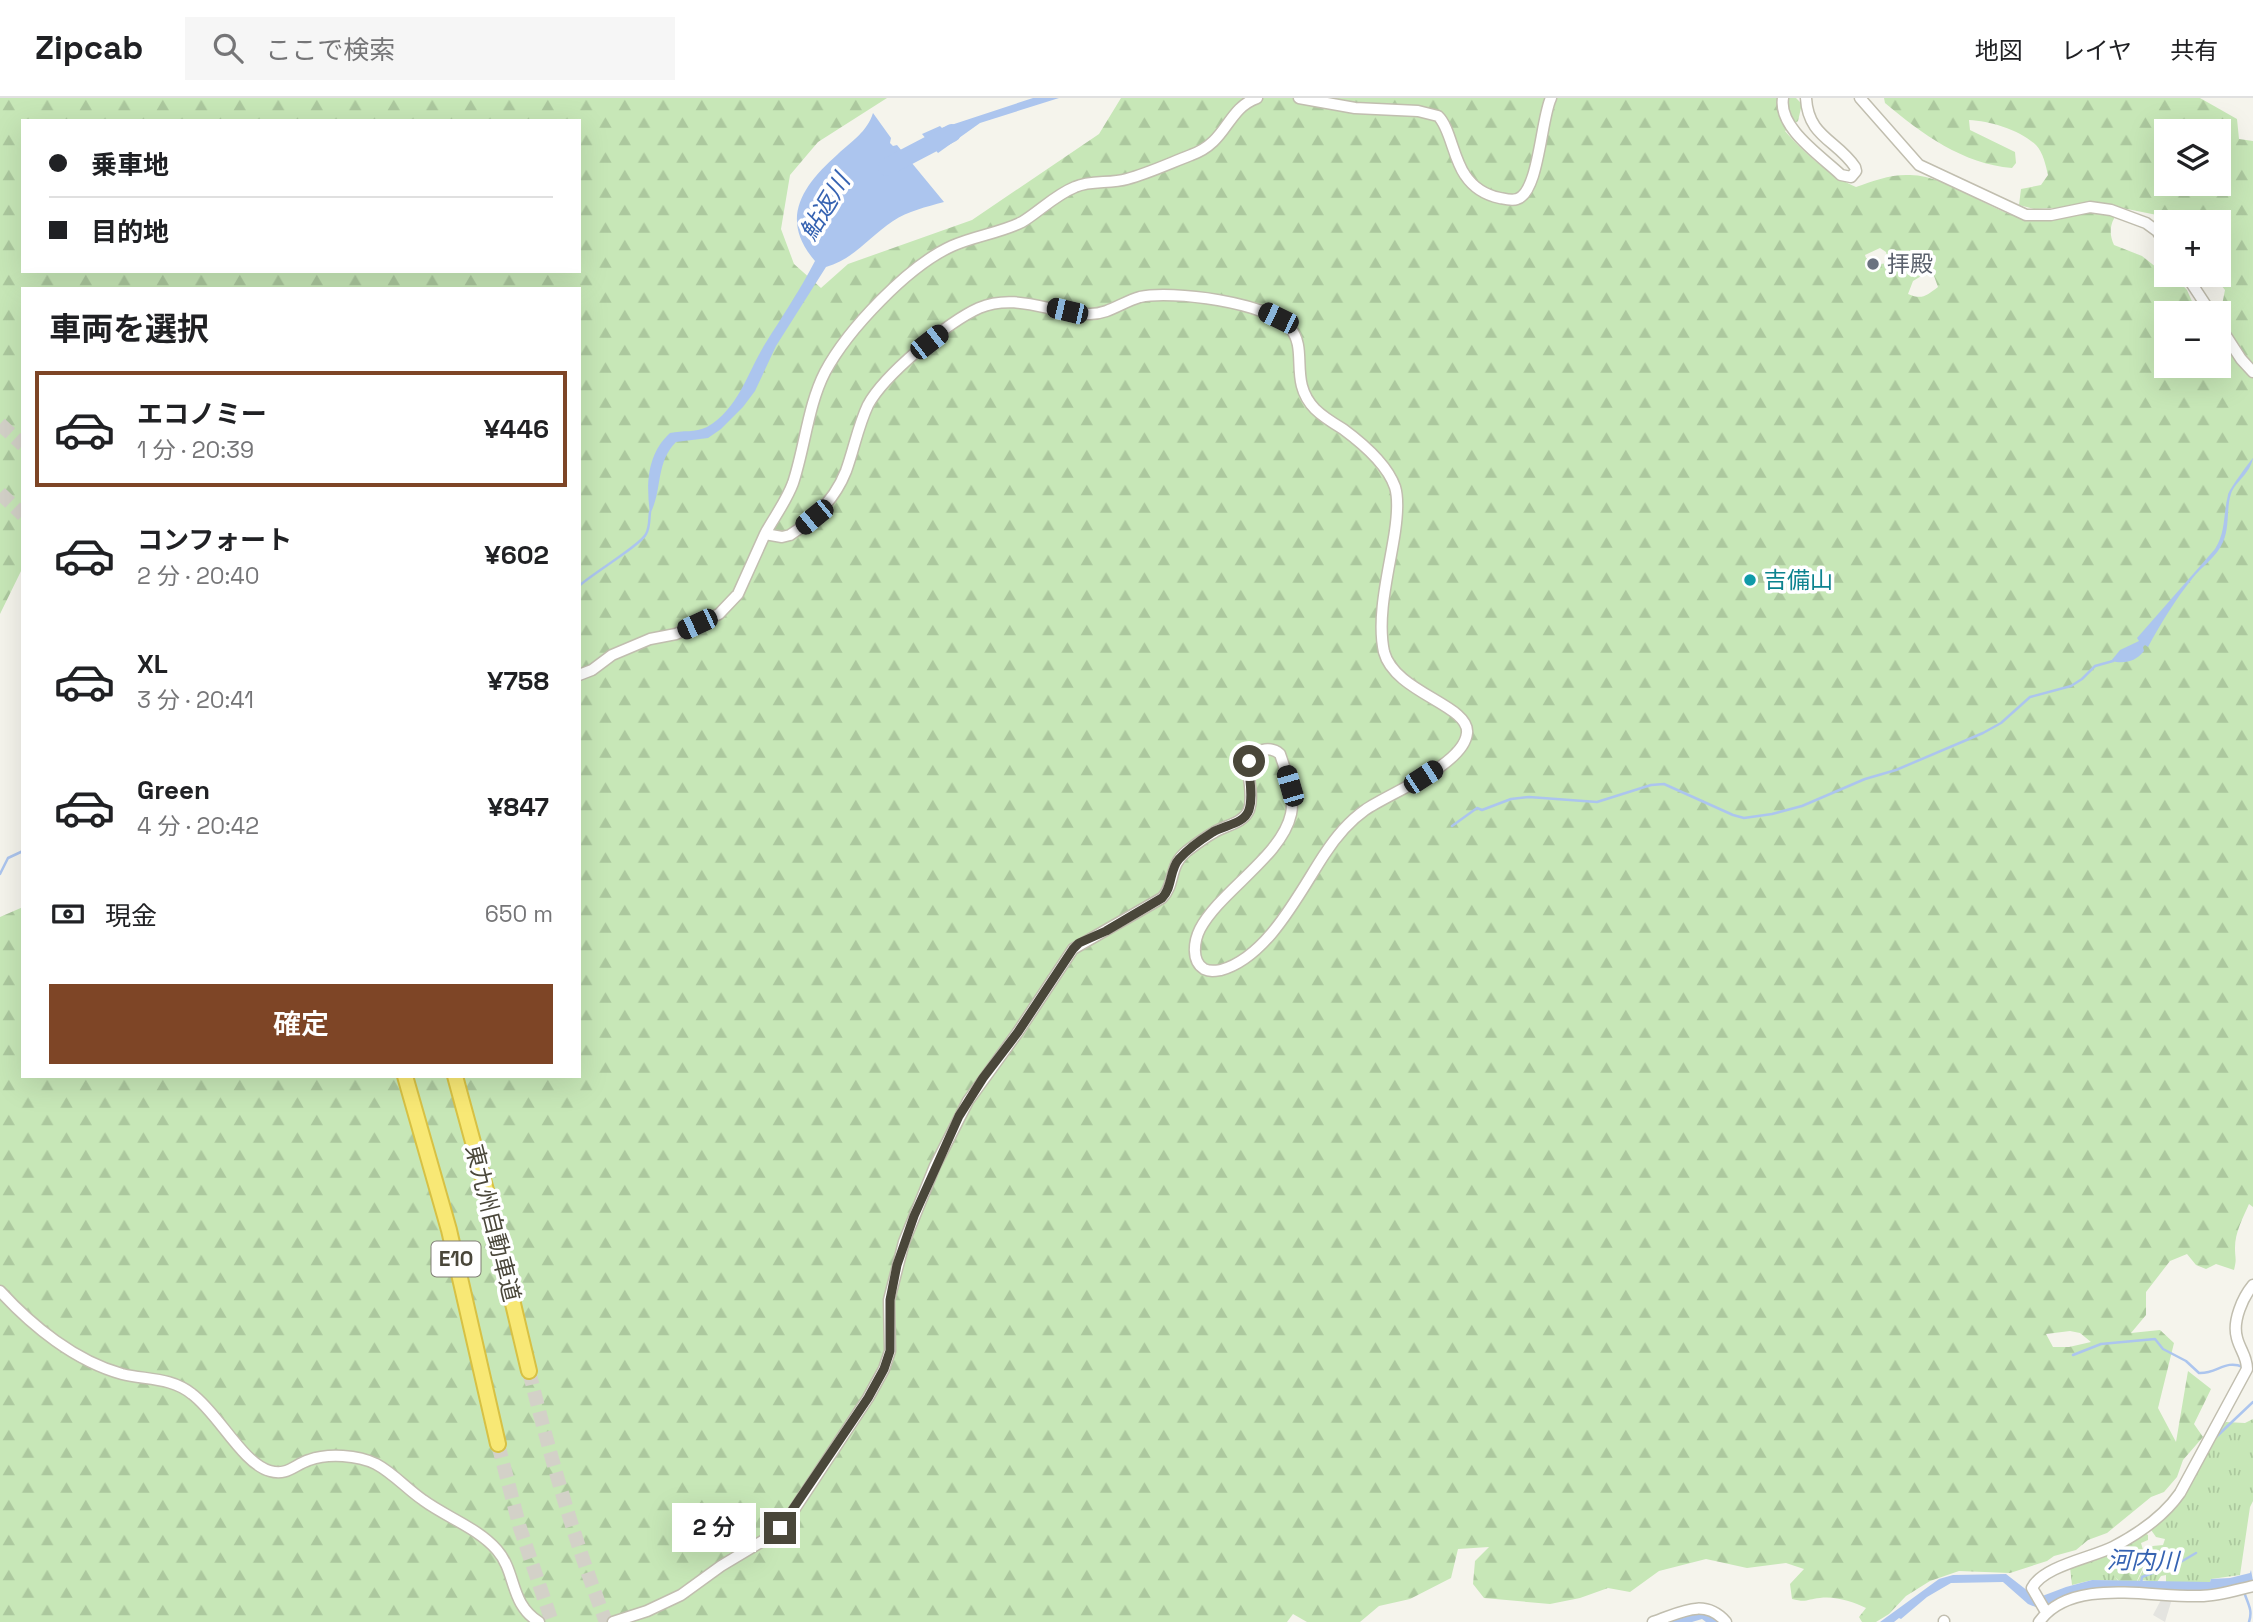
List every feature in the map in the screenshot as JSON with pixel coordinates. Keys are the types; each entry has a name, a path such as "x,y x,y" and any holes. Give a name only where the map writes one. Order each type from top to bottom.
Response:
{"highway":[{"name":"東九州自動車道","path":"406,1078 449,1230 498,1444"},
{"name":"東九州自動車道","path":"456,1078 486,1190 529,1371"}],"street":[{"path":"581,674 593,670 612,655 650,639 676,634 719,614 738,594 765,534 792,486 817,392 825,372 869,314 903,279 933,256 967,240 1022,221 1075,187 1093,182 1124,180 1204,150 1225,130 1241,106 1257,98"},
{"path":"1299,98 1355,108 1418,111 1438,116 1443,121 1455,158 1465,175 1484,192 1510,200 1523,195 1532,179 1551,98"},
{"path":"1783,98 1782,112 1789,124 1841,175 1851,177 1856,172 1855,167 1815,128 1808,114 1806,98"},
{"path":"1860,98 1919,165 2026,215 2051,215 2090,207 2111,210 2146,223 2154,229"},
{"path":"614,1622 647,1611 681,1595 720,1566 771,1536 786,1522 868,1398 884,1369 890,1351 889,1315 892,1286 904,1242 935,1166 968,1101 1073,949 1079,943 1106,931 1162,898 1180,857 1213,833 1244,817 1249,808 1251,792 1251,756 1270,749 1280,754 1290,786 1291,816 1282,834 1200,929 1196,937 1195,955 1207,971 1232,966 1251,954 1271,934 1333,841 1352,820 1375,803 1423,777 1449,759 1462,747 1467,735 1463,719 1403,681 1386,658 1383,641 1384,604 1397,498 1391,478 1366,449 1317,411 1308,400 1299,378 1298,345 1289,326 1270,314 1246,305 1156,296 1142,297 1112,310 1088,314 1015,301 979,308 929,342 878,389 863,415 839,488 828,503 790,536 765,534"},
{"path":"2231,344 2253,372"},
{"path":"2047,1607 2032,1588 2040,1576 2116,1546 2168,1511 2180,1493 2246,1369 2247,1359 2235,1332 2245,1296 2253,1284"},
{"path":"0,1291 44,1331 86,1359 119,1373 171,1382 191,1393 215,1415 246,1456 262,1468 285,1472 310,1460 334,1457 355,1457 377,1465 420,1499 497,1549 524,1610 538,1622"},
{"path":"2039,1622 2047,1607 2087,1595 2102,1593 2202,1597 2253,1586"},
{"path":"1653,1622 1704,1608 1713,1611 1726,1622"}],"green space":[{"path":"0,98 887,98 818,142 790,175 781,229 794,264 821,288 848,264 972,220 1099,134 1121,98 1796,98 1802,104 1798,121 1785,131 1818,163 1836,177 1856,187 1896,176 1928,178 1946,183 2015,216 2050,220 2058,208 2034,209 2019,205 2021,189 2041,185 2048,175 2036,145 2004,127 1969,120 1970,130 2015,152 2016,163 2012,168 1977,161 1944,146 1914,126 1885,103 1884,98 2200,98 2237,119 2239,139 2253,141 2253,1207 2249,1204 2238,1231 2234,1270 2216,1264 2206,1269 2196,1265 2187,1254 2170,1261 2146,1292 2146,1315 2131,1333 2160,1330 2174,1343 2158,1408 2176,1442 2188,1371 2211,1389 2194,1424 2203,1437 2183,1460 2177,1477 2164,1492 2151,1497 2107,1533 2088,1540 2076,1550 2010,1573 1959,1571 1930,1581 1906,1596 1889,1614 1876,1622 1862,1622 1859,1617 1866,1608 1844,1600 1792,1599 1790,1584 1804,1569 1786,1563 1747,1568 1706,1559 1659,1571 1630,1592 1608,1588 1580,1598 1550,1604 1484,1598 1473,1584 1475,1561 1489,1547 1458,1549 1451,1578 1410,1599 1379,1606 1360,1622 1307,1622 1293,1614 1287,1622 0,1622 0,917 21,908 21,1078 581,1078 581,287 21,287 21,571 0,614","holes":["2122,208 2154,214 2154,210 2231,210 2231,287 2223,287 2225,290 2223,301 2231,301 2231,378 2154,378 2154,301 2192,301 2184,287 2154,287 2154,266 2142,256 2114,245 2111,229","1880,248 1886,252 1889,263 1880,264 1866,258 1865,255","1923,275 1934,276 1938,287 1930,293 1917,297 1908,294 1913,281","2070,1331 2080,1333 2091,1342 2053,1347 2046,1334"]},
{"path":"2253,1419 2253,1501 2240,1575 2211,1579 2210,1582 2166,1582 2166,1575 2161,1576 2157,1582 2137,1582 2153,1550 2148,1550 2153,1546 2163,1545 2165,1539 2156,1537 2149,1527 2165,1516 2215,1431 2226,1422 2245,1423"},
{"path":"2142,1531 2148,1535 2148,1540 2141,1543 2143,1550 2153,1549 2152,1557 2146,1561 2136,1583 2124,1586 2113,1575 2121,1560 2115,1549"},
{"path":"2115,1549 2121,1560 2114,1575 2118,1581 2092,1580 2072,1585 2070,1567"}],"shaded area":[{"path":"2162,1598 2172,1599 2165,1622 2153,1615"}],"water":[{"path":"1033,98 1059,98 980,123 938,153 922,134 940,126 942,128"},
{"path":"873,113 891,138 890,143 897,145 944,202 899,218 845,259 826,267 776,346 755,391 743,407 708,438 676,442 669,450 650,514 650,470 662,441 670,433 707,427 735,400 815,261 804,246 798,231 797,217 805,191 825,166 863,131"},
{"path":"2253,458 2249,469 2231,494 2225,536 2217,552 2186,587 2148,647 2143,647 2141,655 2129,661 2111,661 2120,650 2139,641 2137,638 2215,549 2223,529 2229,492"},
{"path":"2251,1570 2253,1581 2217,1591 2143,1591 2038,1608 2028,1604 2003,1582 1951,1583 1927,1597 1901,1619 1880,1622 1939,1579 1953,1575 2006,1574 2037,1598 2092,1580 2210,1582 2211,1579 2250,1573"},
{"path":"1697,1612 1710,1614 1720,1622 1706,1622 1702,1619 1669,1622"}],"waterway":[{"name":"鮎返川","path":"887,167 952,133"},
{"path":"581,584 642,539 648,529 650,512"},
{"path":"1452,826 1477,808 1482,810 1511,799 1529,797 1597,802 1651,785 1664,784 1733,815 1744,818 1772,814 1802,806 1865,779 1896,770 1983,733 2001,723 2030,697 2071,686 2095,666 2113,661"},
{"path":"0,874 8,858 21,852"},
{"path":"2073,1355 2101,1344 2155,1339 2163,1349 2186,1361 2199,1373 2231,1365 2243,1367"},
{"path":"2215,1438 2253,1402"},
{"name":"河内川","path":"2141,1583 2142,1577 2172,1567 2196,1553"},
{"path":"2244,1592 2250,1610 2249,1622"}],"tunnel":[{"path":"0,424 21,443"},
{"path":"0,493 21,513"},
{"path":"529,1371 563,1498 606,1622"},
{"path":"498,1444 520,1528 552,1622"}],"place":[{"name":"拝殿","path":"1873,264"},
{"name":"吉備山","path":"1750,580"}],"route":[{"path":"780,1528 868,1398 888,1360 891,1342 890,1300 904,1242 935,1166 968,1101 1030,1016 1073,949 1079,943 1097,936 1162,898 1180,857 1213,833 1238,822 1248,813 1251,792 1249,761"}]}
